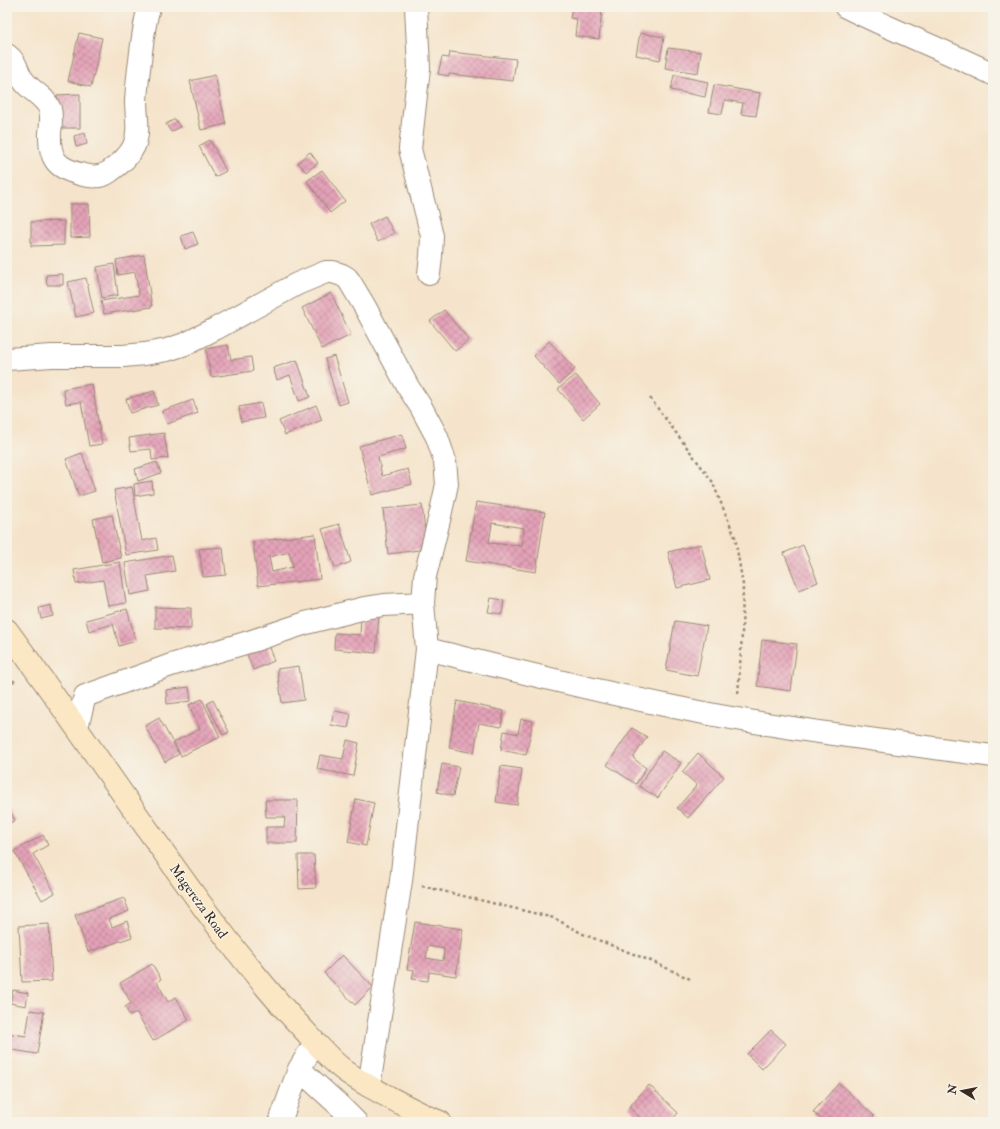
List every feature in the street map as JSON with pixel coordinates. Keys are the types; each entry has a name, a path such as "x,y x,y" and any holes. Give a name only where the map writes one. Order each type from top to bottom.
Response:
{"street":[{"path":"7,55 16,66 21,79 45,101 49,108 51,117 51,149 55,162 61,167 74,173 95,177 101,176 117,166 129,155 138,131 136,100 138,75 146,18 149,7"},
{"path":"416,7 419,68 410,149 432,236 428,274"},
{"path":"846,7 993,74"},
{"path":"7,360 58,356 122,356 167,350 185,344 215,330 297,284 329,272 333,272 342,275 350,282 365,307 405,383 437,437 445,461 447,484 425,576 423,603 426,649 400,881 368,1086"},
{"path":"77,727 85,696 140,676 286,629 348,612 384,605 423,603"},
{"name":"Magereza Road","path":"7,630 77,727 170,862 224,936 288,1014 342,1069 368,1086 421,1114 440,1122"},
{"path":"426,649 674,707 736,718 993,756"},
{"path":"280,1122 299,1069 315,1043"},
{"path":"299,1069 356,1122"}],"path":[{"path":"650,398 712,481 734,537 743,585 742,635 736,718"},
{"path":"400,881 554,918 583,934 651,961 690,979"}],"building":[{"path":"572,7 602,10 599,39 575,36 577,19 570,18"},
{"path":"79,33 102,38 91,87 68,81"},
{"path":"640,33 664,37 660,60 636,55"},
{"path":"668,48 701,52 698,73 665,68"},
{"path":"450,52 516,59 513,81 438,74 442,57 449,58"},
{"path":"215,75 226,124 201,130 190,81"},
{"path":"674,75 708,82 705,97 671,90"},
{"path":"714,85 760,93 756,116 741,114 743,103 725,100 722,114 709,112"},
{"path":"80,94 80,128 57,128 57,95"},
{"path":"175,119 180,127 171,132 166,124"},
{"path":"85,133 87,144 76,147 74,136"},
{"path":"210,140 226,171 215,177 199,146"},
{"path":"310,152 318,163 306,172 298,162"},
{"path":"322,170 345,201 330,213 307,181"},
{"path":"70,204 89,204 90,237 70,238"},
{"path":"385,216 394,233 378,242 369,224"},
{"path":"64,221 64,245 31,246 31,222"},
{"path":"193,232 198,244 185,249 181,236"},
{"path":"144,255 152,307 104,314 101,301 139,295 135,272 118,275 116,260"},
{"path":"114,264 118,295 102,298 97,267"},
{"path":"63,274 63,285 47,285 46,275"},
{"path":"86,278 94,313 76,317 68,282"},
{"path":"331,293 351,335 322,349 302,308"},
{"path":"7,304 11,321 7,322"},
{"path":"444,310 469,340 455,351 430,321"},
{"path":"549,341 575,369 559,384 534,356"},
{"path":"228,345 231,360 251,357 253,371 211,377 206,349"},
{"path":"334,356 348,402 339,405 325,359"},
{"path":"297,360 310,397 299,401 290,375 277,380 273,368"},
{"path":"576,375 600,404 583,419 558,389"},
{"path":"92,384 102,444 89,446 81,402 66,404 63,389"},
{"path":"154,391 158,405 130,413 126,399"},
{"path":"193,400 198,413 167,424 162,411"},
{"path":"261,403 264,418 241,422 239,407"},
{"path":"316,405 322,420 285,435 279,421"},
{"path":"164,433 168,458 152,460 151,449 131,451 129,438"},
{"path":"402,434 406,449 378,457 382,476 408,469 412,484 372,495 359,446"},
{"path":"82,453 95,491 79,496 66,459"},
{"path":"157,462 161,473 138,481 135,469"},
{"path":"152,481 153,493 135,496 134,484"},
{"path":"132,487 142,541 156,538 158,550 126,555 114,490"},
{"path":"476,502 545,512 536,572 466,561","holes":["492,523 524,528 522,546 489,543"]},
{"path":"422,505 427,549 388,554 383,509"},
{"path":"112,515 121,558 102,562 93,519"},
{"path":"339,524 351,562 335,568 322,529"},
{"path":"315,534 320,579 258,586 253,542","holes":["289,552 293,567 272,572 269,557"]},
{"path":"701,544 710,580 677,588 668,552"},
{"path":"803,545 818,582 799,590 784,553"},
{"path":"223,547 226,575 203,577 199,549"},
{"path":"172,555 175,571 147,576 150,591 130,595 125,563"},
{"path":"120,562 126,603 108,606 103,580 76,584 74,570"},
{"path":"491,598 504,600 502,614 488,612"},
{"path":"362,602 380,604 376,653 334,649 335,633 360,635"},
{"path":"51,605 53,616 41,619 39,608"},
{"path":"155,607 191,608 191,629 155,628"},
{"path":"127,609 136,641 119,646 113,624 89,631 86,620"},
{"path":"675,621 707,626 697,676 666,670"},
{"path":"262,629 274,661 253,670 240,637"},
{"path":"762,640 797,644 791,691 757,686"},
{"path":"299,666 304,700 282,703 277,669"},
{"path":"189,687 191,701 167,704 166,690"},
{"path":"202,699 220,737 181,756 174,742 200,729 189,705"},
{"path":"213,700 229,732 223,735 207,704"},
{"path":"457,701 504,711 501,727 479,723 474,753 449,748"},
{"path":"334,711 351,714 348,728 331,725"},
{"path":"159,718 179,754 165,762 145,726"},
{"path":"521,719 533,721 526,755 501,750 504,731 518,734"},
{"path":"632,728 647,737 633,758 646,768 636,784 607,765"},
{"path":"347,740 359,743 353,776 317,769 320,755 343,759"},
{"path":"662,751 681,763 658,798 639,786"},
{"path":"698,753 724,777 688,818 677,808 697,785 682,772"},
{"path":"442,764 459,767 453,796 437,792"},
{"path":"501,766 522,769 517,805 496,802"},
{"path":"356,799 374,803 366,846 348,842"},
{"path":"265,800 298,800 297,843 266,843 266,827 284,827 285,817 266,817"},
{"path":"7,806 15,820 7,825"},
{"path":"43,835 48,845 33,854 55,893 42,900 14,851"},
{"path":"298,855 314,855 316,888 299,889"},
{"path":"124,898 129,911 109,919 112,927 127,921 132,937 88,952 75,915"},
{"path":"415,922 463,929 456,976 429,972 428,981 412,979 414,970 407,969","holes":["428,946 444,949 443,961 426,958"]},
{"path":"49,924 52,981 22,982 19,926"},
{"path":"342,955 373,987 355,1005 324,973"},
{"path":"152,964 161,979 157,982 168,1002 176,997 189,1020 153,1041 137,1013 130,1016 125,1007 131,1003 120,983"},
{"path":"13,990 28,993 26,1006 10,1003"},
{"path":"30,1010 44,1012 37,1054 7,1049 7,1033 26,1036"},
{"path":"771,1030 786,1044 762,1069 747,1054"},
{"path":"839,1083 874,1116 868,1122 824,1122 813,1112"},
{"path":"649,1085 678,1113 670,1122 645,1122 629,1107"},
{"path":"202,1119 224,1121 224,1122 202,1122"}]}
